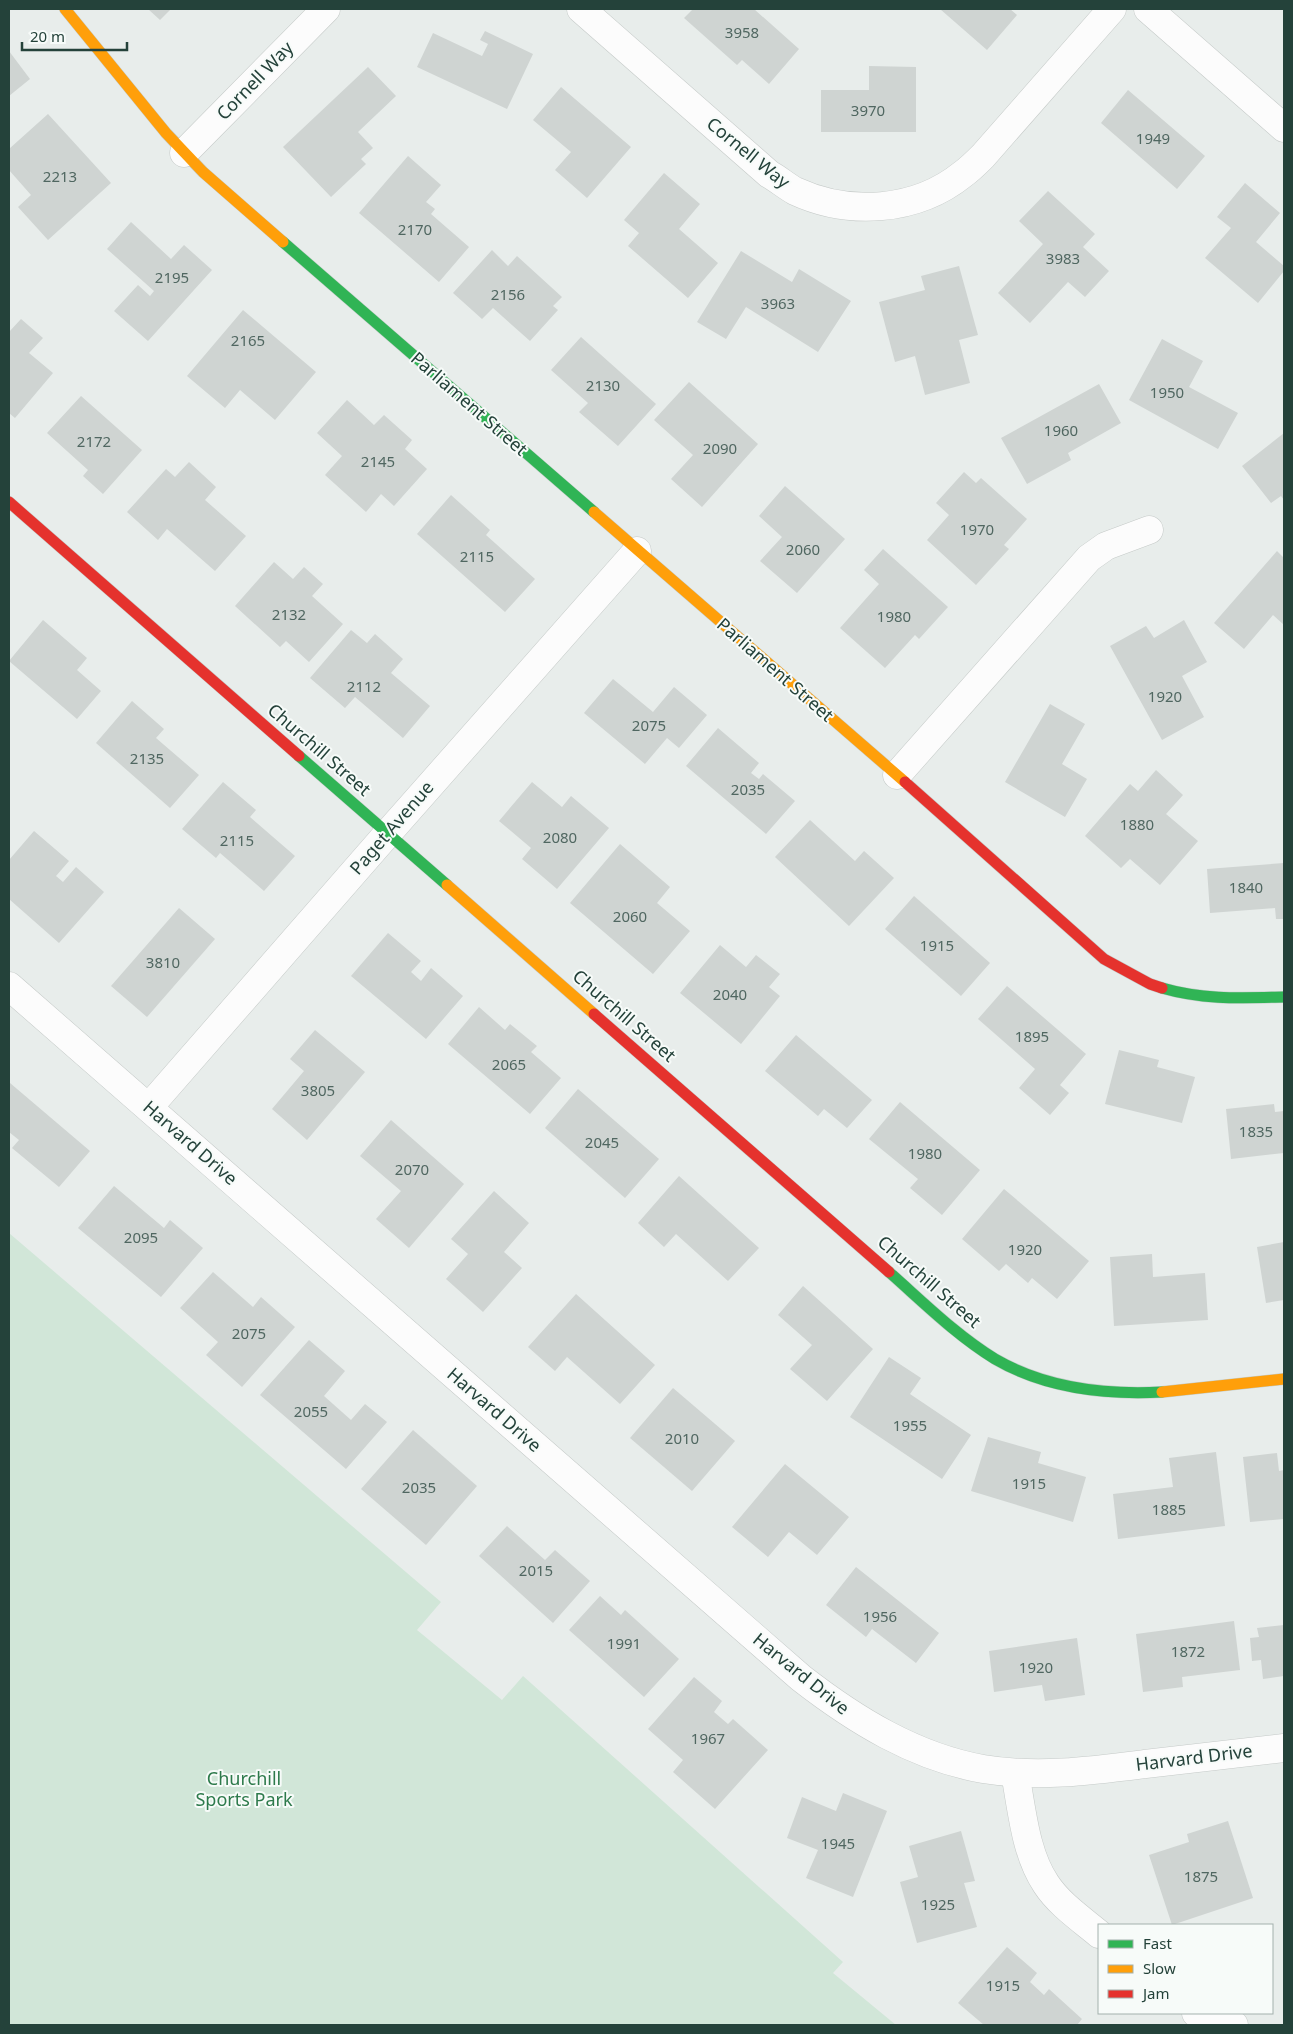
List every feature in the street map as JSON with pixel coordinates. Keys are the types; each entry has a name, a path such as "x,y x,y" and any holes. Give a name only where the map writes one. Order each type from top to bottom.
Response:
{"street":[{"name":"Parliament Street","path":"65,9 184,153 203,172 897,775 1084,943 1123,971 1150,984 1179,993 1209,998 1284,997"},
{"name":"Cornell Way","path":"184,153 326,9"},
{"name":"Cornell Way","path":"581,9 769,174 794,190 822,201 849,206 873,206 909,202 936,191 962,175 983,156 1112,9"},
{"path":"1148,9 1284,128"},
{"name":"Churchill Street","path":"9,502 961,1335 1004,1364 1027,1374 1050,1382 1106,1393 1141,1394 1172,1392 1284,1379"},
{"path":"897,775 1089,558 1106,546 1149,530"},
{"name":"Paget Avenue","path":"149,1107 637,551"},
{"name":"Harvard Drive","path":"9,986 801,1678 831,1702 858,1719 914,1748 944,1759 1015,1773 1076,1773 1284,1748"},
{"path":"1015,1773 1034,1862 1046,1884 1062,1902 1098,1933"},
{"path":"1198,2014 1234,2025"}],"green space":[{"name":"Churchill Sports Park","path":"9,1233 441,1602 417,1630 502,1700 523,1676 843,1962 833,1973 896,2025 9,2025"}],"building":[{"path":"148,9 171,9 160,20"},
{"path":"693,9 754,9 799,49 769,84 742,60 737,65 684,18"},
{"path":"940,9 1010,9 1017,15 987,50"},
{"path":"485,31 533,54 507,109 417,67 433,33 482,56 488,44 480,40"},
{"path":"9,51 30,79 9,96"},
{"path":"869,66 916,67 916,132 821,132 821,90 869,90"},
{"path":"368,67 396,96 358,132 373,148 361,159 366,164 331,197 283,147"},
{"path":"561,87 631,147 587,198 555,170 571,152 533,120"},
{"path":"1128,90 1205,156 1177,189 1101,123"},
{"path":"48,114 111,183 48,240 18,207 31,195 9,170 9,149"},
{"path":"408,156 441,185 426,202 435,209 431,214 469,247 439,282 359,213"},
{"path":"664,173 700,204 679,229 718,263 688,298 628,246 639,233 624,220"},
{"path":"1245,183 1280,213 1256,242 1284,266 1284,271 1258,303 1205,258 1231,228 1217,217"},
{"path":"1048,191 1095,234 1083,247 1109,271 1085,297 1068,282 1030,323 998,293 1043,244 1019,221"},
{"path":"131,222 171,259 184,245 212,270 148,341 114,311 138,285 150,296 154,291 107,249"},
{"path":"492,250 508,266 517,256 562,297 553,306 558,310 530,341 493,308 482,319 453,293"},
{"path":"741,251 792,282 799,269 851,301 818,352 746,307 726,339 697,322"},
{"path":"959,266 978,335 959,340 970,383 925,395 915,356 895,362 879,302 925,290 921,276"},
{"path":"243,310 316,372 275,420 240,390 225,408 187,376"},
{"path":"21,319 43,338 29,353 53,373 15,418 9,413 9,332"},
{"path":"581,337 656,404 618,446 579,412 588,403 551,370"},
{"path":"1162,339 1203,361 1189,387 1238,413 1218,449 1129,400"},
{"path":"689,382 758,444 702,507 671,479 693,455 654,420"},
{"path":"1099,384 1121,423 1068,453 1071,460 1027,484 1001,438"},
{"path":"81,396 142,450 103,494 83,476 88,470 47,433"},
{"path":"347,400 374,425 384,415 412,440 405,449 427,469 394,506 381,494 366,512 325,475 342,456 317,433"},
{"path":"1284,433 1284,500 1281,496 1271,503 1242,466"},
{"path":"189,462 216,487 205,500 246,536 215,571 167,529 158,540 127,512 166,469 175,477"},
{"path":"964,472 976,483 981,478 1027,519 1004,545 1009,549 976,585 927,540 949,515 936,503"},
{"path":"785,486 845,539 797,593 760,561 782,537 759,516"},
{"path":"451,495 490,530 486,535 535,579 505,612 417,534"},
{"path":"883,549 948,607 919,639 915,635 885,668 840,628 879,584 864,570"},
{"path":"1277,551 1284,558 1284,625 1273,615 1244,649 1214,623"},
{"path":"274,562 293,579 304,567 323,584 312,596 343,624 309,662 286,641 280,647 235,606"},
{"path":"43,620 87,658 77,670 101,691 77,719 9,661"},
{"path":"1184,620 1207,662 1182,676 1204,717 1162,740 1110,646 1146,626 1154,638"},
{"path":"351,630 367,643 375,634 403,659 391,673 430,706 403,738 355,697 345,708 310,678"},
{"path":"613,679 653,712 674,687 707,715 679,748 667,738 645,764 584,713"},
{"path":"132,701 164,729 156,738 199,775 170,808 96,743"},
{"path":"1050,704 1085,724 1062,764 1087,779 1065,817 1005,782"},
{"path":"718,728 759,763 751,773 759,779 763,774 795,801 766,834 686,766"},
{"path":"1156,770 1183,795 1166,814 1198,841 1160,885 1130,859 1121,868 1085,836 1130,784 1138,791"},
{"path":"223,782 256,810 250,817 295,856 264,891 220,853 216,858 182,829"},
{"path":"532,782 562,807 571,796 609,828 557,889 522,859 531,848 499,821"},
{"path":"810,820 855,861 864,851 894,878 849,926 775,857"},
{"path":"34,831 69,861 56,876 63,882 76,867 104,892 59,943 9,899 9,860"},
{"path":"620,844 670,887 657,903 690,931 653,974 570,903"},
{"path":"1284,863 1284,919 1276,919 1275,908 1210,913 1207,869"},
{"path":"914,896 990,963 961,996 885,929"},
{"path":"179,908 215,939 147,1017 111,986"},
{"path":"388,933 421,961 411,972 421,981 431,968 463,996 426,1039 351,976"},
{"path":"720,945 746,967 756,955 780,974 769,987 780,996 741,1044 680,993"},
{"path":"1007,986 1086,1054 1060,1085 1069,1093 1050,1115 1019,1088 1035,1069 978,1019"},
{"path":"479,1007 505,1030 510,1024 537,1046 531,1052 561,1078 530,1114 448,1044"},
{"path":"315,1030 365,1072 307,1140 272,1109 304,1071 290,1059"},
{"path":"796,1035 872,1100 847,1128 824,1109 818,1116 765,1071"},
{"path":"1119,1050 1159,1060 1157,1067 1195,1077 1182,1123 1105,1104"},
{"path":"10,1083 90,1151 59,1187 12,1148 19,1140 9,1132"},
{"path":"578,1089 659,1159 625,1198 545,1128"},
{"path":"900,1102 980,1170 942,1215 910,1188 918,1179 869,1139"},
{"path":"1274,1104 1275,1112 1284,1111 1284,1153 1231,1159 1226,1109"},
{"path":"391,1120 464,1184 409,1248 376,1219 401,1191 360,1156"},
{"path":"679,1176 759,1248 728,1281 676,1234 664,1247 638,1223"},
{"path":"114,1186 164,1228 170,1220 203,1248 161,1297 78,1228"},
{"path":"1004,1189 1089,1261 1057,1299 1032,1278 1028,1283 1006,1264 999,1271 962,1239"},
{"path":"494,1191 529,1223 504,1252 522,1268 483,1312 446,1279 468,1254 451,1239"},
{"path":"1284,1242 1284,1300 1266,1303 1257,1247"},
{"path":"1152,1254 1153,1277 1205,1273 1208,1320 1114,1326 1110,1257"},
{"path":"213,1272 253,1307 261,1297 295,1327 242,1387 206,1355 218,1342 180,1308"},
{"path":"803,1286 873,1349 827,1401 790,1369 812,1345 778,1315"},
{"path":"576,1294 655,1365 620,1404 567,1357 555,1371 528,1347"},
{"path":"309,1340 345,1371 324,1396 351,1420 365,1404 387,1422 346,1469 260,1395"},
{"path":"889,1357 921,1378 910,1394 971,1435 942,1479 850,1417"},
{"path":"673,1388 735,1441 692,1491 630,1438"},
{"path":"413,1430 477,1486 426,1545 361,1489"},
{"path":"988,1437 1041,1452 1038,1463 1086,1477 1073,1522 971,1491"},
{"path":"1216,1452 1225,1526 1118,1539 1113,1494 1173,1487 1169,1458"},
{"path":"1277,1453 1279,1471 1284,1470 1284,1519 1250,1522 1243,1457"},
{"path":"785,1464 849,1517 817,1555 789,1532 768,1557 732,1527"},
{"path":"507,1526 545,1560 555,1550 590,1581 553,1623 479,1556"},
{"path":"856,1567 939,1633 916,1663 872,1629 866,1637 826,1605"},
{"path":"600,1596 621,1615 625,1610 679,1659 644,1697 569,1630"},
{"path":"1234,1621 1240,1670 1182,1677 1183,1687 1143,1692 1136,1634"},
{"path":"1284,1625 1284,1676 1263,1679 1261,1660 1252,1661 1250,1638 1259,1637 1257,1628"},
{"path":"1077,1638 1085,1695 1045,1701 1042,1685 994,1692 989,1651"},
{"path":"694,1677 722,1701 714,1712 728,1724 733,1719 768,1750 715,1809 673,1772 683,1760 648,1729"},
{"path":"843,1793 887,1811 853,1897 806,1878 818,1850 787,1838 802,1797 836,1811"},
{"path":"1228,1821 1253,1898 1172,1924 1149,1855 1189,1842 1187,1834"},
{"path":"961,1831 975,1881 964,1883 977,1927 917,1943 900,1882 918,1877 909,1846"},
{"path":"1007,1947 1037,1973 1030,1982 1044,1995 1049,1989 1082,2019 1077,2025 984,2025 958,2003"}],"traffic: fast":[{"path":"283,242 594,512"},
{"path":"299,756 447,885"},
{"path":"1162,988 1192,995 1238,998 1284,997"},
{"path":"889,1272 967,1340 1014,1369 1034,1377 1076,1388 1097,1391 1162,1392"}],"traffic: slow":[{"path":"65,9 166,133 203,172 283,242"},
{"path":"594,512 905,782"},
{"path":"447,885 594,1014"},
{"path":"1162,1392 1284,1379"}],"traffic: jam":[{"path":"9,502 299,756"},
{"path":"905,782 1104,959 1150,984 1162,988"},
{"path":"594,1014 889,1272"}]}
